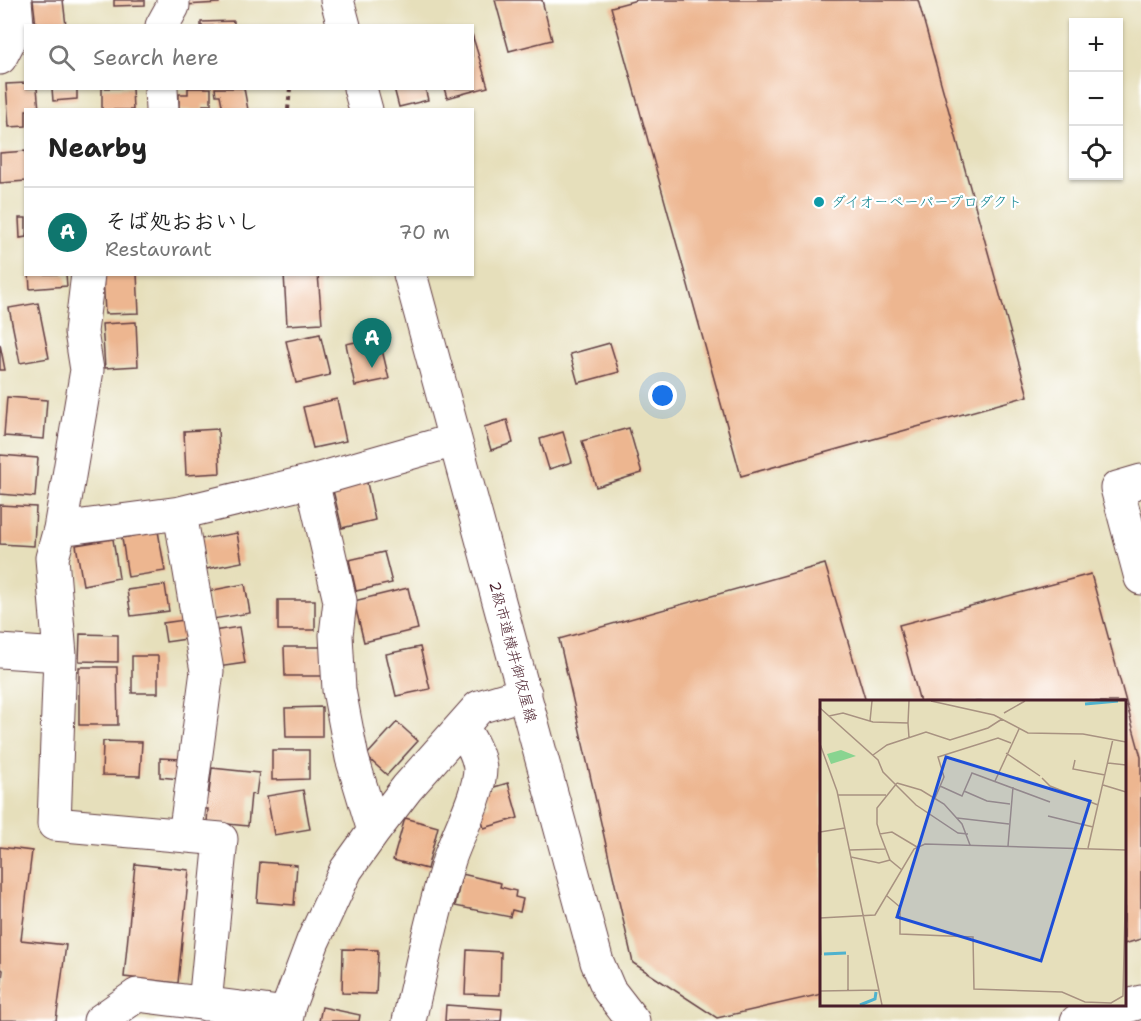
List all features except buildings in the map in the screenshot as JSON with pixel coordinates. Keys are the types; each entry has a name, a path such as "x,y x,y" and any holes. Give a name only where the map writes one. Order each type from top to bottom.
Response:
{"street":[{"path":"0,58 17,25 15,0"},
{"path":"163,24 173,6 173,0"},
{"path":"337,0 343,24"},
{"path":"161,90 162,108"},
{"path":"361,90 365,108"},
{"path":"88,276 81,332 87,370 60,529 52,558 60,655 54,824 221,839 205,1004"},
{"name":"2級市道横井御仮屋線","path":"411,276 597,962 609,990 633,1021"},
{"path":"60,529 180,513 312,481 454,440"},
{"path":"312,481 340,601 336,635 339,690 352,758 374,831"},
{"path":"1141,481 1117,488 1141,578"},
{"path":"180,513 207,671 185,836"},
{"path":"0,651 60,655"},
{"path":"100,1021 137,995 287,1018 313,941 346,870 374,831 407,788 479,707 525,693"},
{"path":"409,1021 434,913 480,768 472,743 462,727"},
{"path":"1077,1021 1141,1002"}],"path":[{"path":"288,108 290,90"}],"place":[{"name":"ダイオ－ペーパープロダクト","path":"819,202"},
{"name":"そば処おおいし","path":"372,368"}]}
